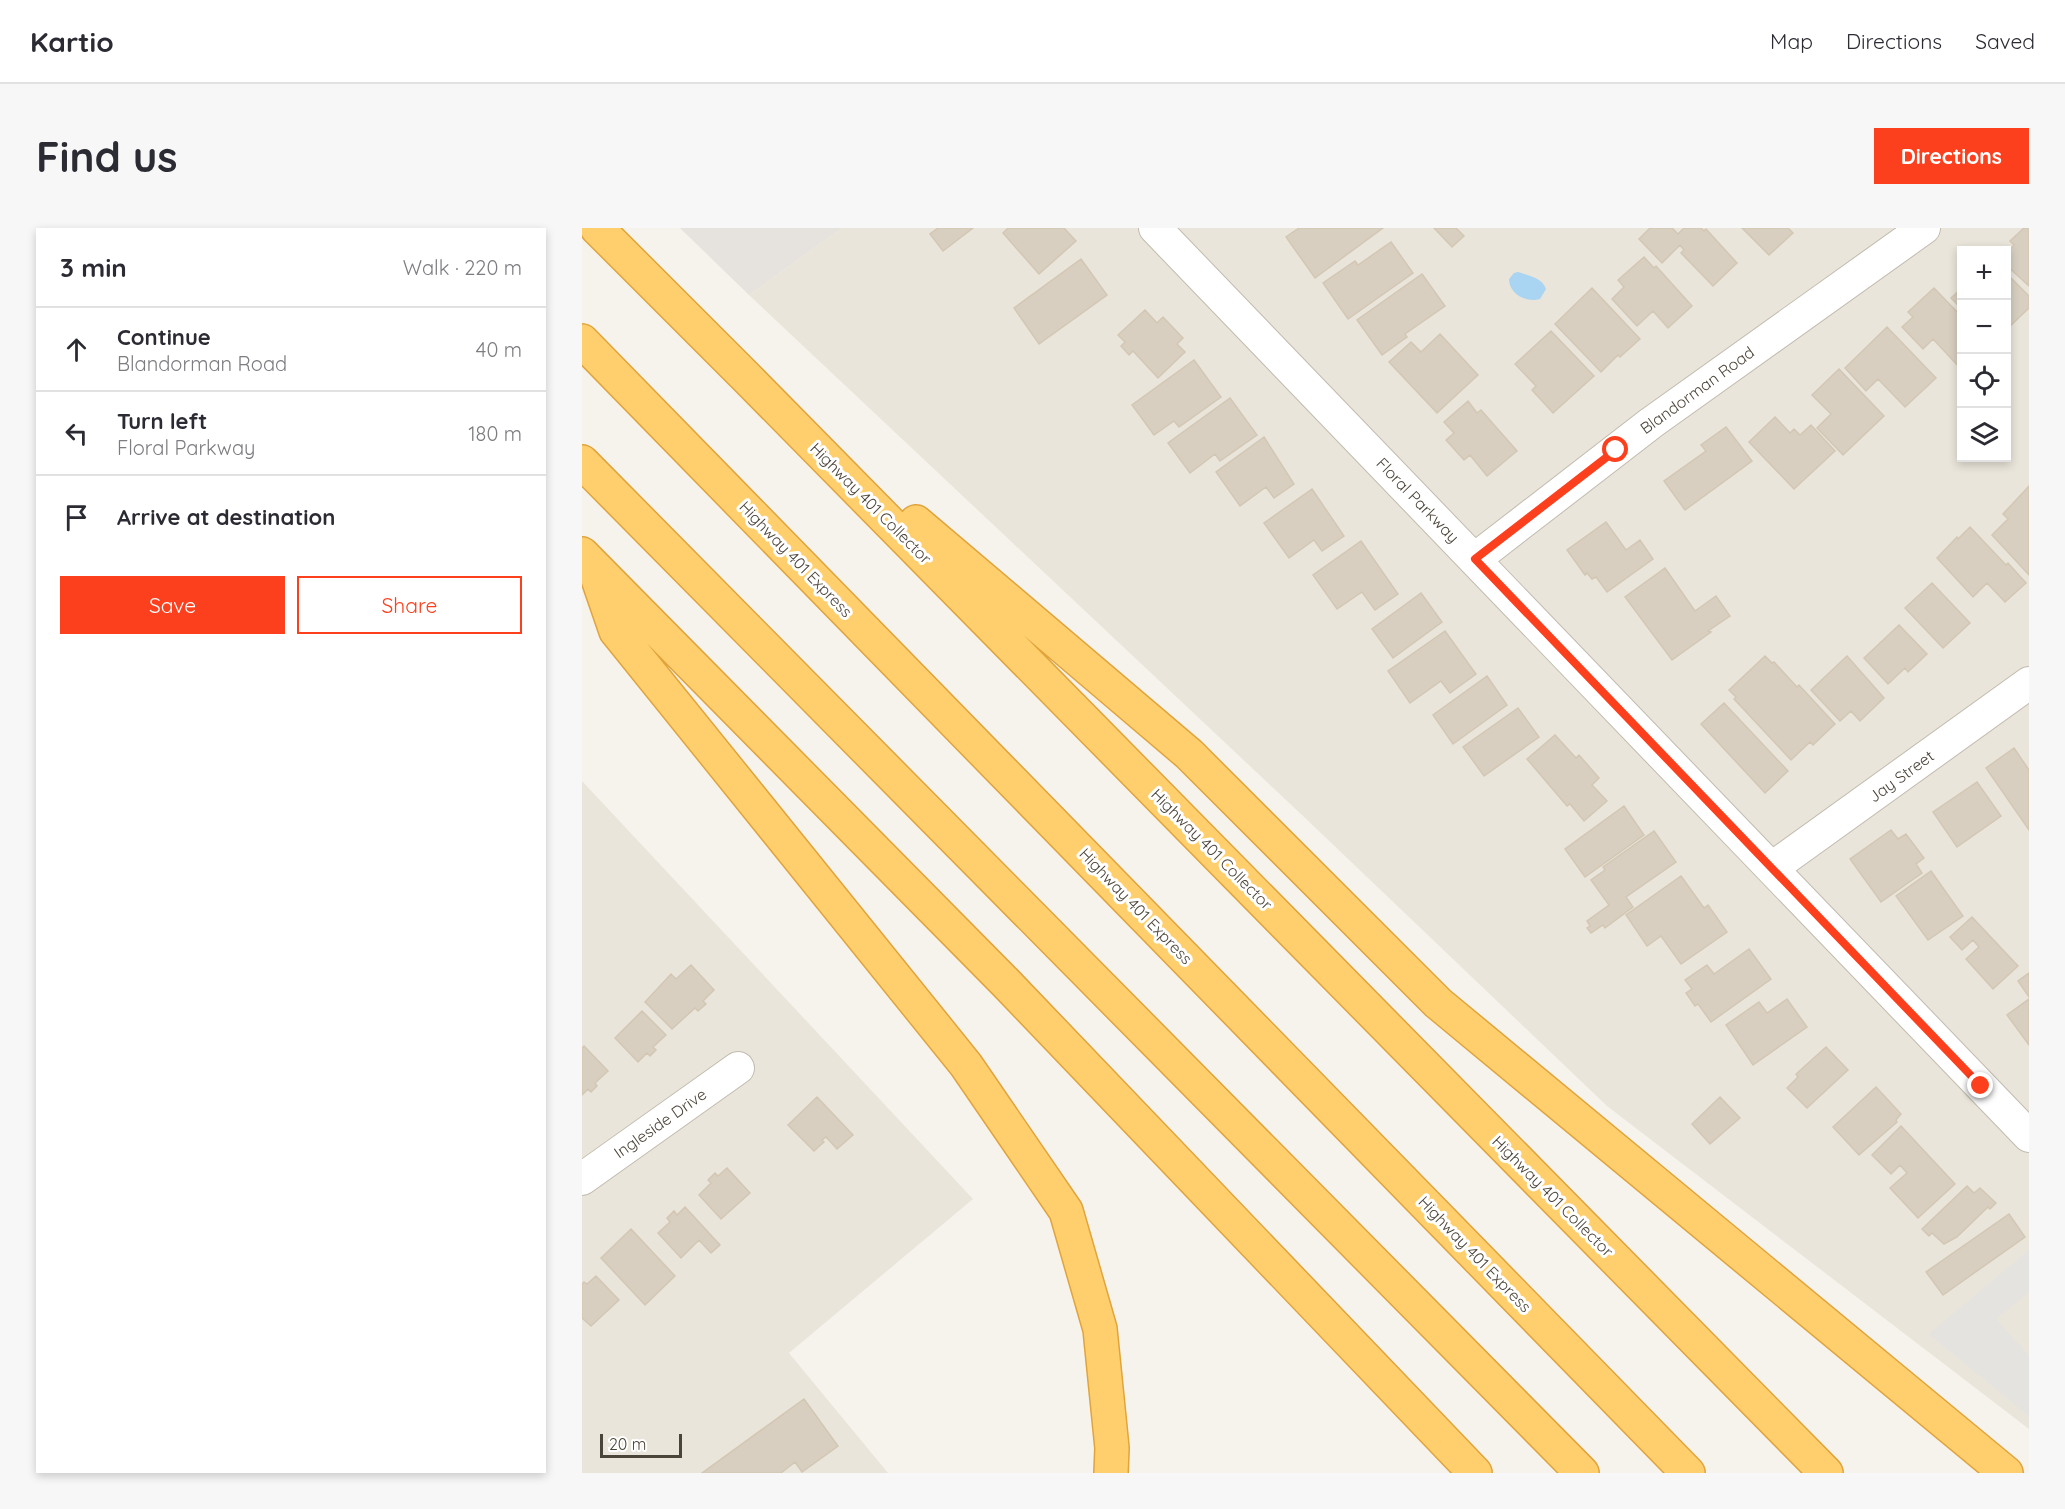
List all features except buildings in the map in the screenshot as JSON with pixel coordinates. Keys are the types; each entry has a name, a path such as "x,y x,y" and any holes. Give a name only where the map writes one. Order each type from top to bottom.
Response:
{"highway":[{"name":"Highway 401 Collector","path":"597,228 1826,1473"},
{"name":"Highway 401 Express","path":"582,341 1688,1473"},
{"path":"748,379 1189,754 1438,1003 2006,1473"},
{"path":"582,462 1582,1473"},
{"path":"588,560 616,631 966,1065 1066,1211 1100,1329 1112,1448 1111,1473"},
{"path":"588,560 1006,983 1475,1473"},
{"path":"1731,1376 1843,1473"}],"street":[{"name":"Blandorman Road","path":"1475,559 1651,423 1924,228"},
{"name":"Floral Parkway","path":"1171,233 1475,559 2029,1137"},
{"name":"Jay Street","path":"1772,868 2029,683"},
{"name":"Ingleside Drive","path":"582,1179 738,1068"}],"shaded area":[{"path":"680,228 842,228 749,295"},
{"path":"842,228 2029,228 2029,1429 1607,1106 1302,815 749,295"},
{"path":"582,781 973,1199 789,1353 888,1473 582,1473"},
{"path":"2029,1250 2029,1292 1996,1319 2029,1356 2029,1416 1929,1334"}],"water":[{"path":"1518,272 1535,278 1544,285 1546,289 1540,299 1529,300 1515,293 1509,279"}],"route":[{"path":"1616,450 1475,559 1981,1086"}]}
